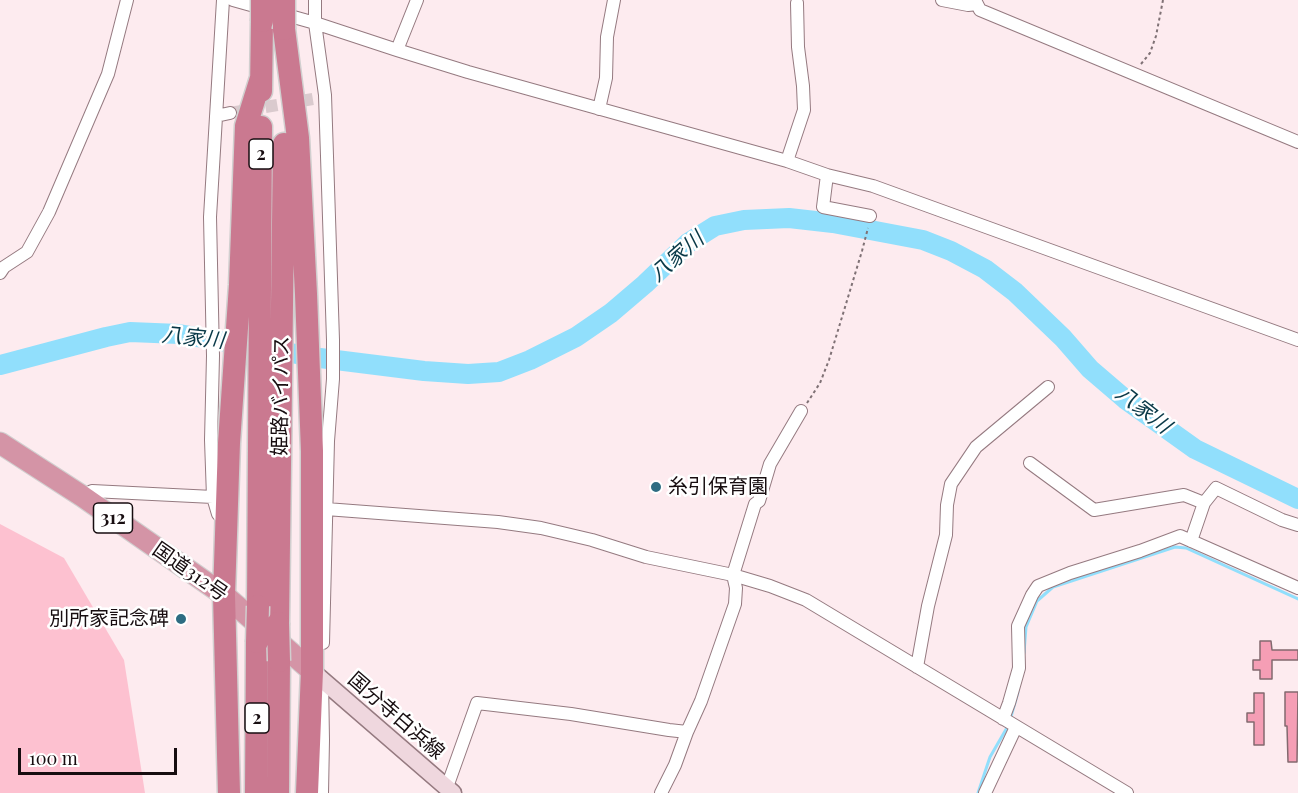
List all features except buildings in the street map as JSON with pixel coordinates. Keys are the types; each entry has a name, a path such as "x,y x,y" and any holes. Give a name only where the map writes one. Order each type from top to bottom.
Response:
{"highway":[{"name":"姫路バイパス","path":"278,793 281,377 261,287 285,107 284,0"},
{"name":"姫路バイパス","path":"256,793 262,11"},
{"path":"284,29 297,138 312,451 317,676 307,793"},
{"path":"229,793 224,596 229,443 235,365 261,287"},
{"name":"国道312号","path":"0,443 82,496 224,596 317,676"}],"main road":[{"name":"国分寺白浜線","path":"317,676 450,790"}],"street":[{"path":"0,273 4,267 27,252 49,212 108,74 127,0"},
{"path":"223,0 210,217 213,497 218,514 225,522"},
{"path":"233,0 598,109 787,161 827,175 873,186 1298,340"},
{"path":"315,0 333,340 333,379 317,676 323,740 322,793"},
{"path":"397,50 417,0"},
{"path":"598,109 606,78 607,37 614,0"},
{"path":"942,0 968,5 976,2 980,10 1298,141"},
{"path":"787,161 804,110 796,1"},
{"path":"216,116 230,113"},
{"path":"827,175 823,207 870,216"},
{"path":"917,667 928,606 946,535 947,505 951,484 976,447 1048,387"},
{"path":"662,793 701,700 735,604 736,588 733,575 755,504 759,501 770,464 801,411"},
{"path":"1030,463 1094,510 1184,495 1204,503"},
{"path":"1191,541 1204,503 1216,488 1282,520 1298,525"},
{"path":"82,496 92,491 213,497"},
{"path":"326,509 498,522 541,528 592,540 646,557 733,575 770,586 806,600 1127,793"},
{"path":"1003,719 1018,668 1018,626 1038,586 1180,536 1298,588"},
{"path":"218,793 216,623 224,596"},
{"path":"450,790 477,703 572,714 687,732"},
{"path":"985,793 1016,727"}],"path":[{"path":"1134,74 1150,53 1156,36 1162,0"},
{"path":"801,411 820,383 829,360 862,251 870,216"}],"shaded area":[{"path":"0,524 64,558 124,660 145,793 0,793"}],"waterway":[{"name":"八家川","path":"0,365 130,332 179,334 320,358 424,371 468,374 499,372 530,360 576,337 611,313 688,243 715,226 744,220 789,218 833,223 923,240 951,251 985,269 1015,292 1063,338 1090,369 1125,399 1195,449 1298,499"},
{"path":"1024,653 1026,627 1037,601 1053,587 1175,547 1186,548 1298,599"},
{"path":"1010,720 1018,692"},
{"path":"978,793 990,757 1008,726"}],"tunnel":[{"path":"230,113 313,99"}],"place":[{"name":"糸引保育園","path":"656,487"},
{"name":"別所家記念碑","path":"181,619"}]}
